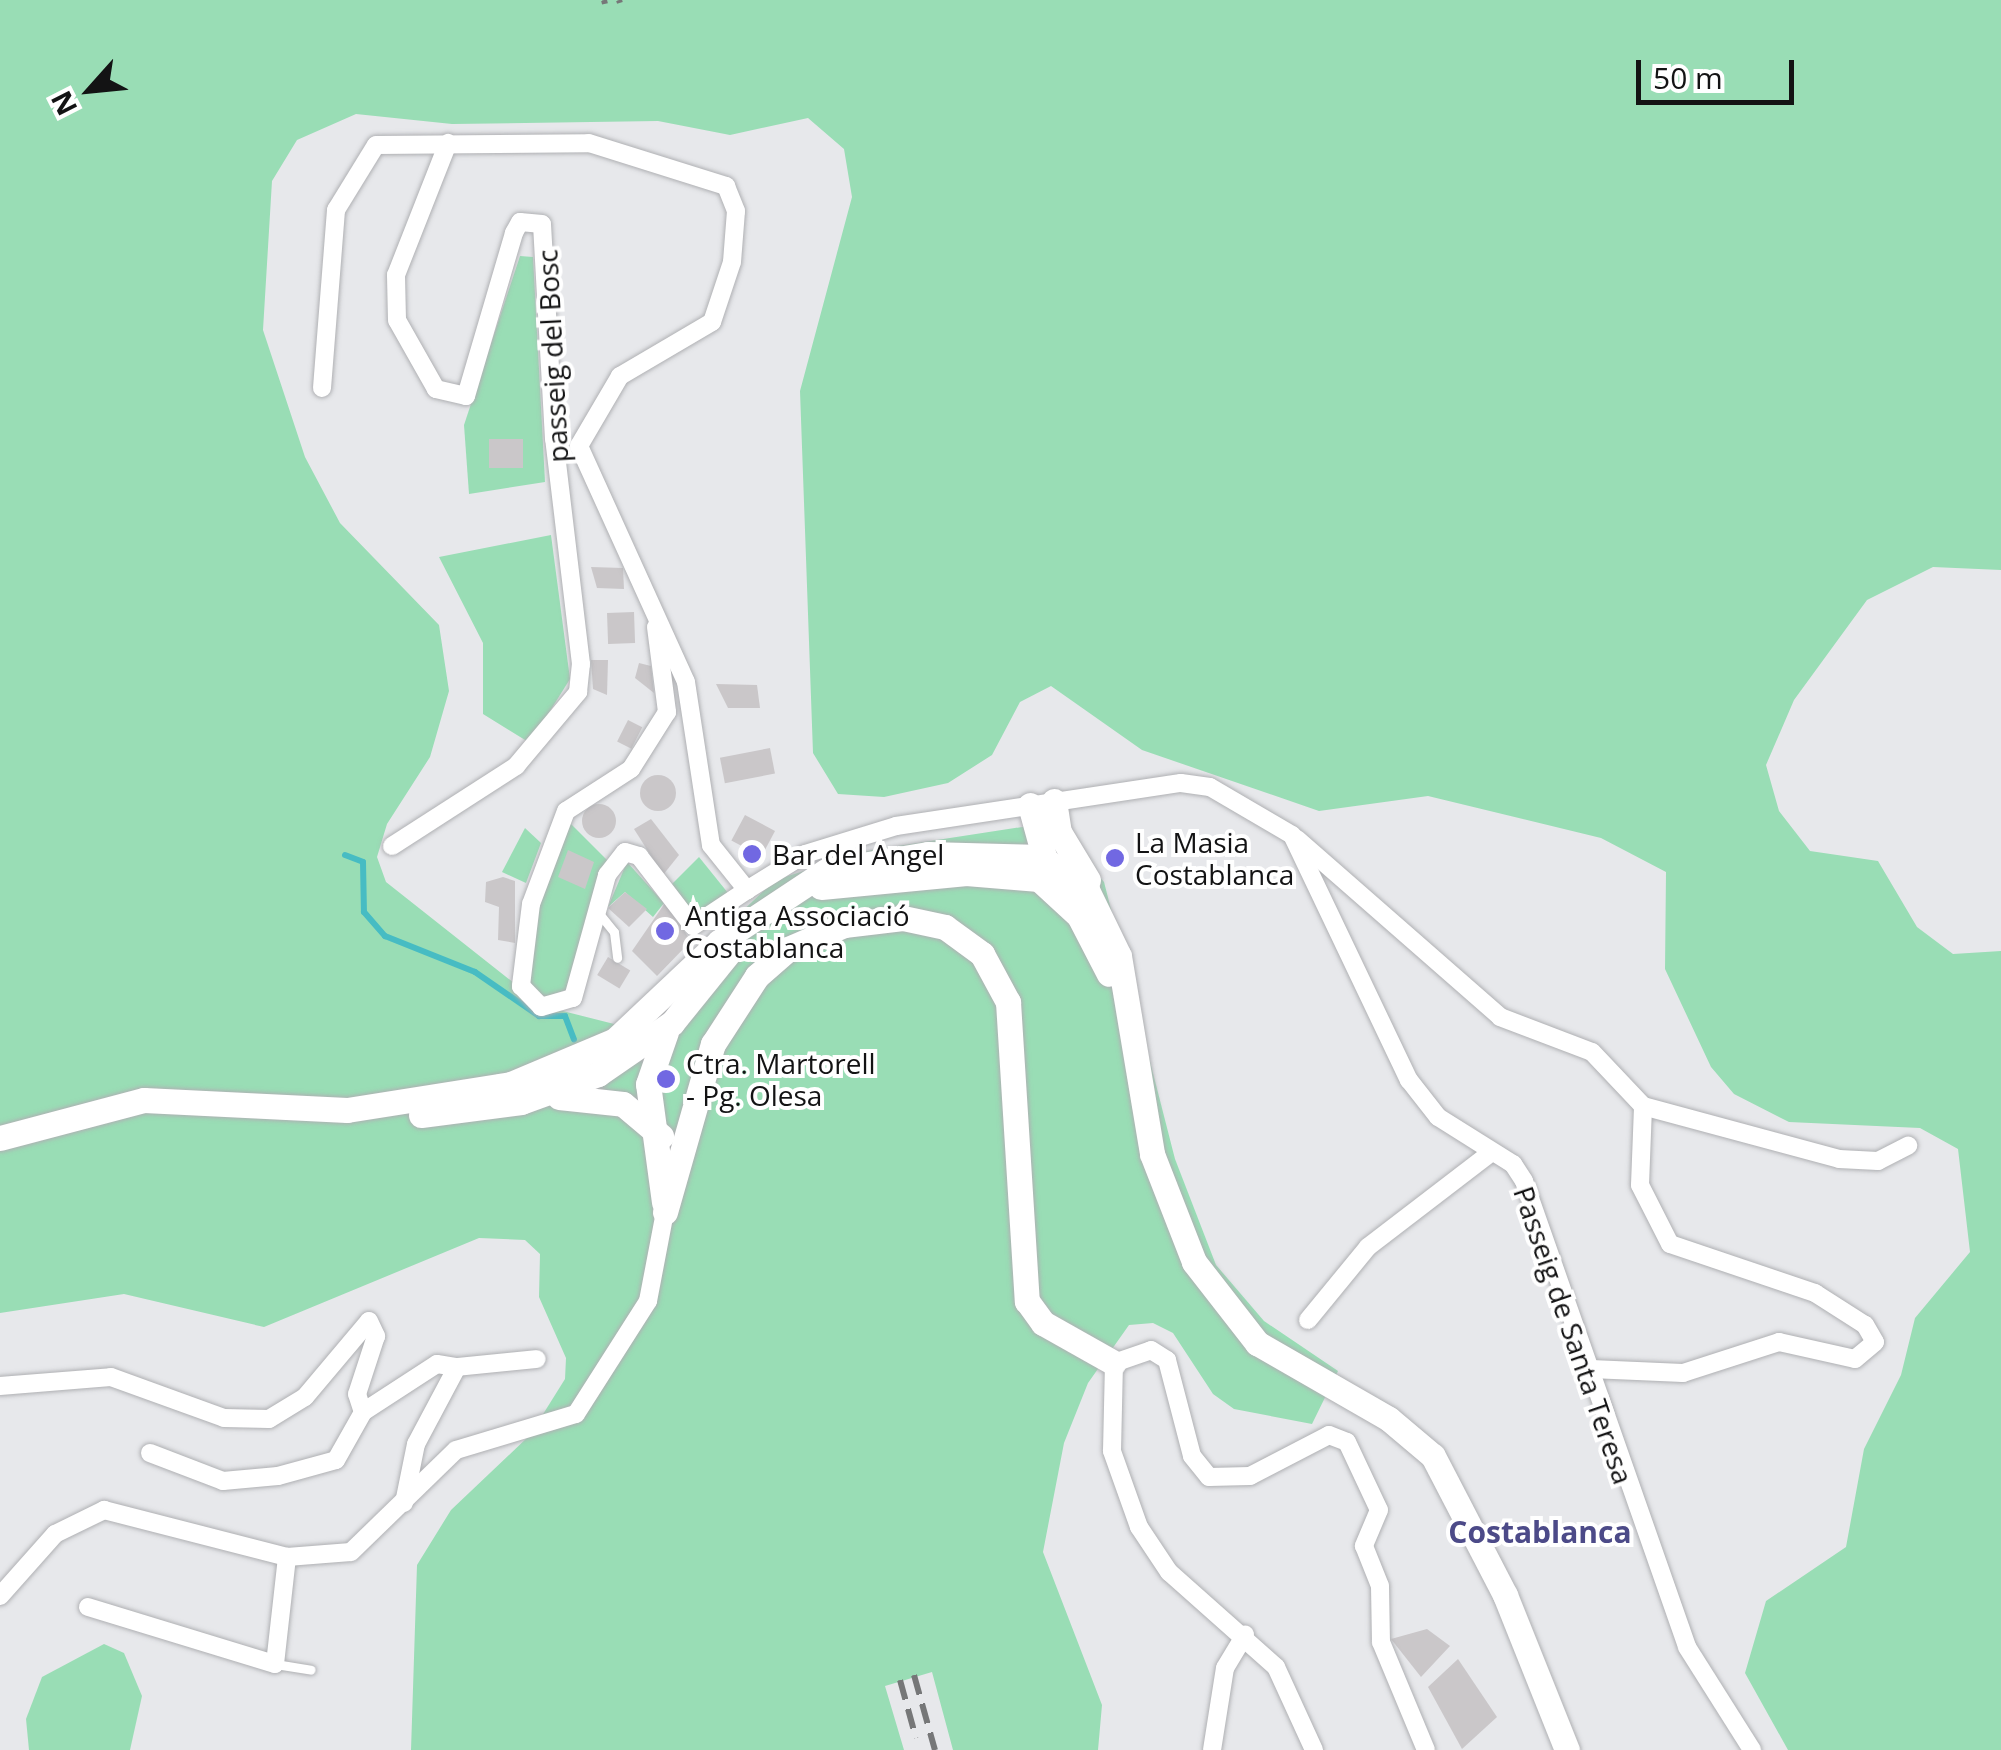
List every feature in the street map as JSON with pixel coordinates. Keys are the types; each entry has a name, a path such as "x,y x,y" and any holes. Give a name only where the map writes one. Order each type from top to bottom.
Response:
{"main road":[{"path":"1042,803 1098,908 1130,989 1140,1079 1161,1186 1218,1299 1257,1344 1389,1419 1432,1456 1498,1580 1567,1750"},
{"path":"1042,803 1041,857 1110,976 1140,1079"},
{"path":"794,890 966,873 1041,857 1059,832"},
{"path":"567,1066 645,1020 748,923 826,872 886,858 1041,857 1075,877 1098,908"},
{"path":"966,873 1038,879 1070,903"},
{"path":"665,1212 712,1044 774,959 826,931 878,919 945,927 982,954 1008,1002 1026,1302 1042,1323 1114,1363"},
{"path":"665,1212 648,1084 672,1023 748,923"},
{"path":"623,1104 617,1064 645,1020"},
{"path":"544,1096 617,1064 672,1023"},
{"path":"347,1110 567,1066 617,1064 648,1084"},
{"path":"0,1138 144,1100 347,1110 389,1117 544,1096 623,1104 655,1134 686,1138"}],"street":[{"name":"passeig del Bosc","path":"392,846 516,766 578,692 554,439 542,224 527,220 514,233 466,396 436,390 404,338 396,275 448,143"},
{"path":"322,388 330,247 358,164 376,145 624,148 712,179 734,200 732,262 712,322 620,376 579,446"},
{"path":"554,439 579,446 651,598 686,682 704,830 747,890"},
{"path":"651,598 666,712 631,769 576,801 560,823 524,940 521,986 534,1002 553,1009 574,998 597,910 625,852 640,856 693,926 747,890 848,839 1042,803 1210,787 1292,836 1500,1018 1592,1052 1643,1106 1839,1160 1878,1161 1908,1146"},
{"name":"Passeig de Santa Teresa","path":"1292,836 1408,1080 1438,1117 1489,1154 1513,1164 1524,1181 1591,1370 1593,1399 1687,1648 1752,1750"},
{"path":"1591,1370 1684,1374 1779,1342 1856,1360 1875,1342 1865,1324 1815,1293 1670,1244 1640,1185 1643,1106"},
{"path":"1308,1320 1368,1247 1489,1154"},
{"path":"0,1596 56,1534 104,1510 287,1557 350,1552 456,1450 585,1404 648,1301 665,1212"},
{"path":"0,1386 111,1377 224,1418 269,1420 305,1397 369,1322 376,1336 357,1394 363,1412"},
{"path":"1314,1750 1276,1667 1245,1635 1185,1588 1139,1527 1112,1452 1114,1363 1151,1350 1167,1360 1192,1456 1209,1477 1250,1476 1329,1435 1347,1442 1379,1510 1364,1546 1380,1586 1381,1642 1426,1750"},
{"path":"150,1453 223,1481 278,1476 336,1460 363,1412 437,1364 457,1367 537,1359"},
{"path":"404,1504 416,1444 457,1367"},
{"path":"88,1607 276,1664 287,1557"},
{"path":"1212,1750 1225,1668 1245,1635"}],"lane":[{"path":"597,910 614,932 617,958"},
{"path":"276,1664 310,1670"}],"green space":[{"path":"0,0 2001,0 2001,570 1933,567 1867,600 1794,700 1766,765 1779,811 1810,851 1878,861 1917,927 1953,954 2001,951 2001,1750 1788,1750 1745,1673 1766,1601 1846,1547 1864,1449 1901,1375 1915,1318 1970,1252 1958,1149 1920,1128 1789,1122 1734,1094 1711,1067 1665,969 1666,872 1601,838 1428,796 1319,811 1142,750 1051,686 1020,702 992,755 948,783 884,797 838,794 813,753 800,391 852,197 844,149 808,118 730,135 658,121 452,124 356,114 297,140 272,181 263,330 305,457 340,523 439,625 449,691 430,757 387,824 377,857 386,882 543,1006 622,1026 775,880 872,850 1035,825 1079,852 1104,882 1175,1159 1216,1265 1264,1321 1338,1371 1312,1424 1234,1409 1213,1394 1173,1333 1153,1323 1129,1325 1088,1383 1064,1443 1043,1552 1102,1705 1098,1750 953,1750 932,1672 885,1686 904,1750 411,1750 417,1565 451,1510 530,1435 565,1379 566,1358 539,1297 540,1254 525,1240 479,1238 264,1327 124,1294 0,1313"},
{"path":"520,256 533,257 545,482 469,494 464,425"},
{"path":"551,535 570,679 530,743 483,714 483,643 439,557"},
{"path":"570,823 607,860 571,988 547,997 529,990 539,884"},
{"path":"525,828 541,843 526,883 502,872"},
{"path":"699,857 728,893 698,919 672,884"},
{"path":"627,862 664,903 653,917 625,892 608,907"},
{"path":"104,1644 124,1653 142,1696 130,1750 29,1750 26,1719 42,1677"}],"building":[{"path":"489,439 523,439 523,468 489,468"},
{"path":"591,567 623,568 624,589 597,588"},
{"path":"634,612 635,643 608,644 607,613"},
{"path":"591,660 608,660 607,695 593,689"},
{"path":"639,663 651,666 654,693 635,678"},
{"path":"716,684 757,685 760,708 728,708"},
{"path":"628,720 642,727 631,749 617,741"},
{"path":"770,748 775,774 725,783 720,758"},
{"path":"658,775 671,780 676,793 671,806 658,811 645,806 640,793 645,780"},
{"path":"599,804 611,809 616,821 611,833 599,838 587,833 582,821 587,809"},
{"path":"745,815 775,831 761,857 731,841"},
{"path":"651,819 679,855 663,875 634,829"},
{"path":"568,850 594,862 585,889 558,877"},
{"path":"503,877 515,881 515,943 498,940 499,907 485,902 486,882"},
{"path":"625,892 647,909 629,927 608,908"},
{"name":"Antiga Associació Costablanca","path":"665,903 691,941 657,976 632,951"},
{"path":"608,957 630,970 619,988 597,975"},
{"path":"1427,1629 1450,1646 1421,1677 1391,1639"},
{"path":"1458,1659 1497,1717 1462,1749 1428,1687"}],"waterway":[{"path":"345,855 363,862 364,912 385,936 475,972 539,1016 565,1016 574,1039"}],"railway":[{"path":"604,0 605,4"},
{"path":"914,1675 935,1750"},
{"path":"900,1680 916,1738"}],"place":[{"name":"Bar del Angel","path":"752,854"},
{"name":"La Masia Costablanca","path":"1115,858"},
{"name":"Antiga Associació Costablanca","path":"665,931"},
{"name":"Ctra. Martorell - Pg. Olesa","path":"666,1079"}],"district":[{"name":"Costablanca","path":"1540,1532"}]}
